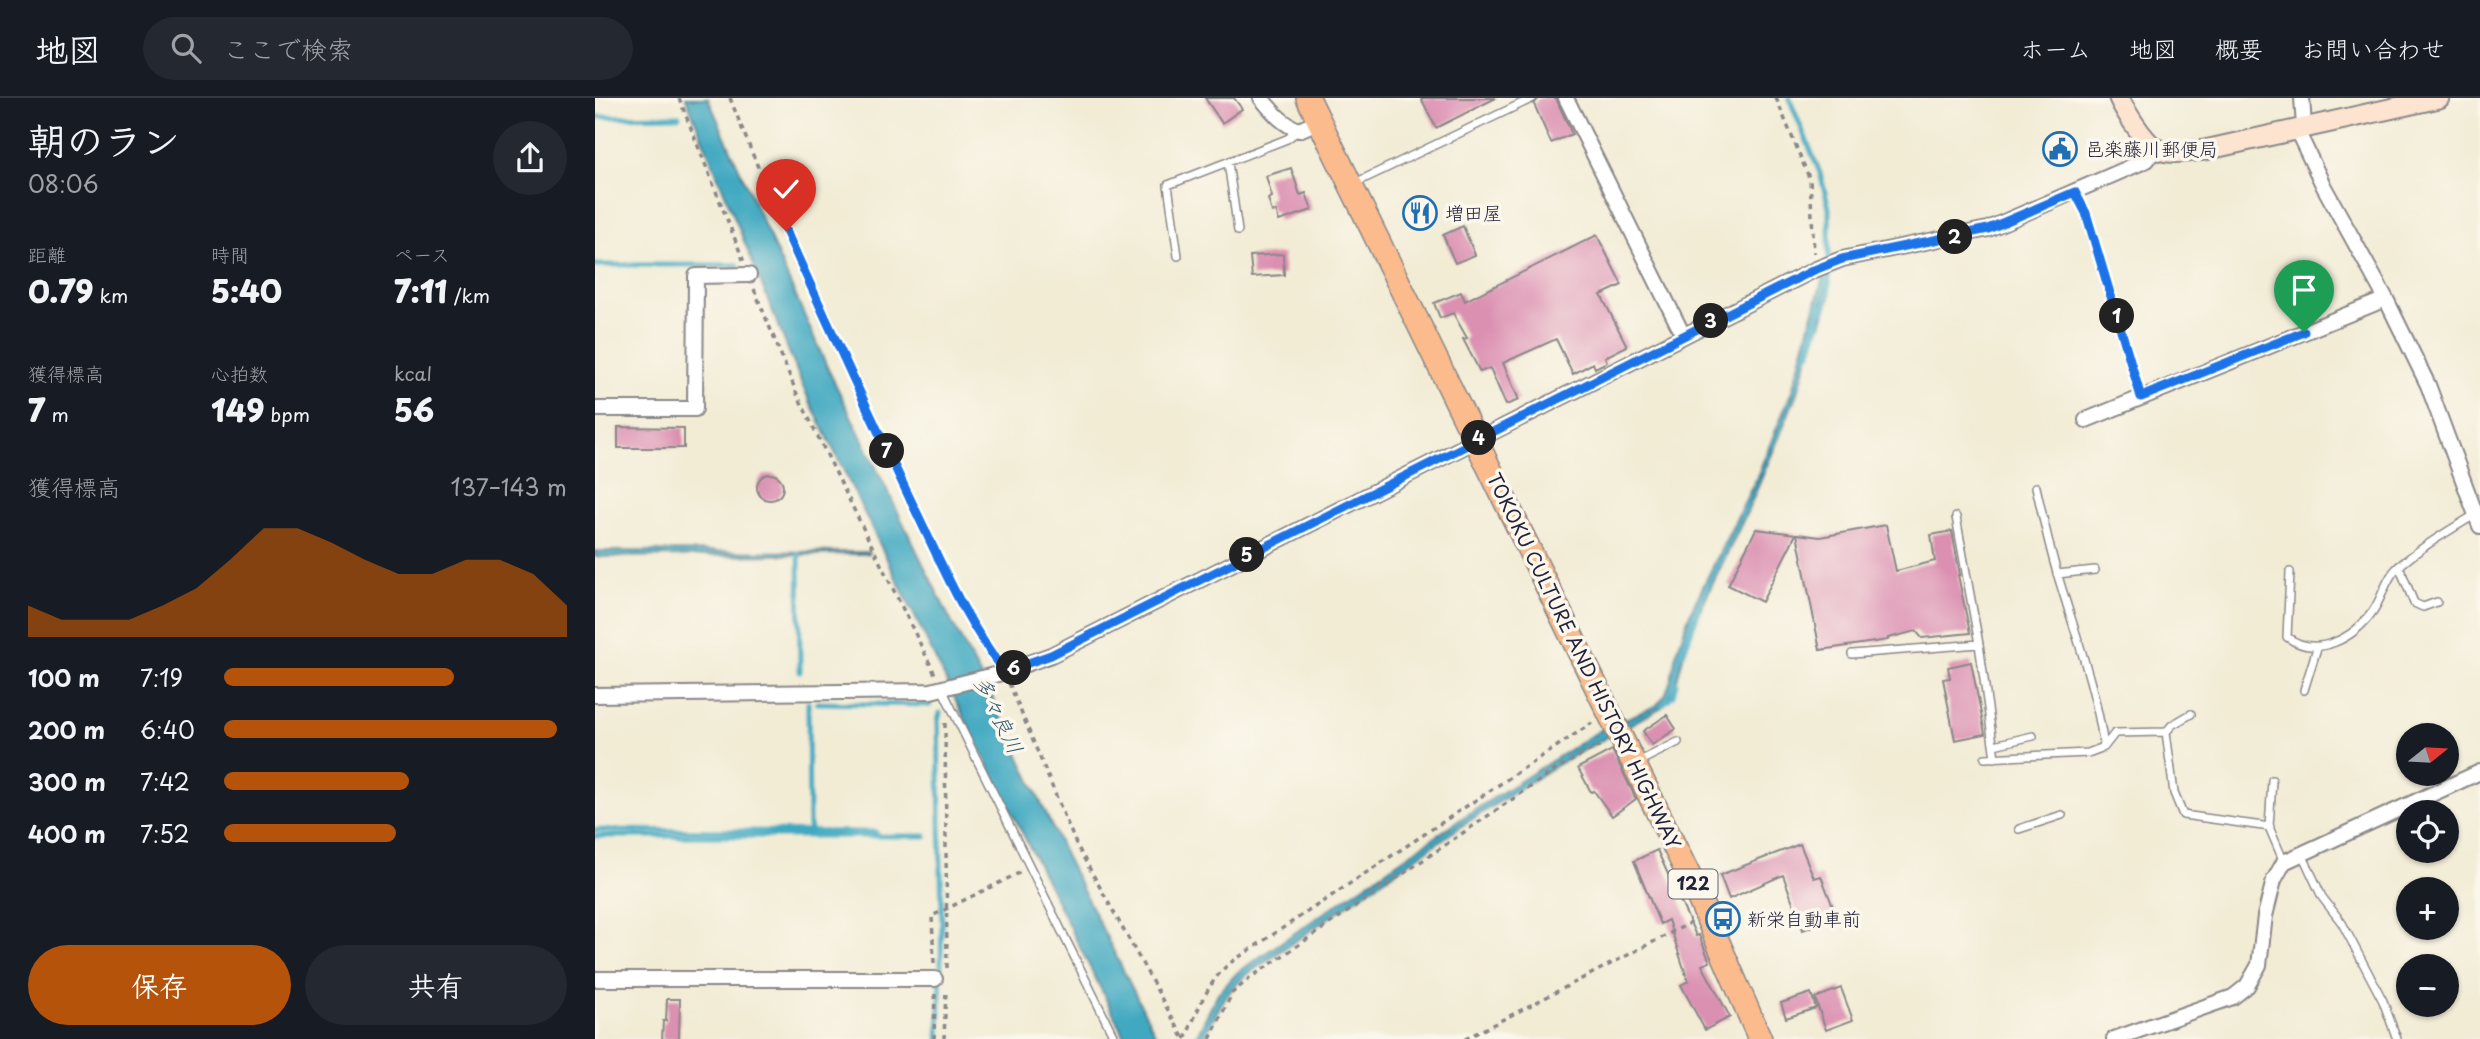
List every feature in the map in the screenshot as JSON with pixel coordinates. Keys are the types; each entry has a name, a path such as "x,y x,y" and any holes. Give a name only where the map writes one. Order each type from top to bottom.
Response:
{"highway":[{"name":"TOKOKU CULTURE AND HISTORY HIGHWAY","path":"1308,98 1707,914 1760,1039"}],"main road":[{"path":"2119,98 2127,115 2156,148 2179,153 2205,150 2430,99"}],"street":[{"path":"1261,98 1289,127 1299,130 1320,121"},
{"path":"1566,98 1683,335"},
{"path":"2302,98 2300,127 2324,187 2386,299 2428,385 2478,518"},
{"path":"595,695 886,693 945,688 1001,673 1051,655 1814,270 1842,259 1988,229 2147,160 2156,148"},
{"path":"595,408 695,409 696,276 749,275"},
{"path":"2086,420 2386,299"},
{"path":"2114,1039 2233,997 2247,986 2259,965 2265,916 2274,880 2284,862 2480,772"},
{"path":"595,979 935,979"}],"lane":[{"path":"1351,185 1533,98"},
{"path":"1178,256 1168,185 1287,139 1299,130"},
{"path":"1228,162 1238,231"},
{"path":"2075,192 2086,213 2141,397"},
{"path":"2036,487 2057,574 2099,713 2104,747"},
{"path":"1956,517 1996,758"},
{"path":"2290,572 2287,637 2296,643 2317,648 2355,632 2374,610 2393,572 2399,566 2478,518"},
{"path":"2399,566 2414,603 2423,607 2437,602"},
{"path":"2057,574 2095,570"},
{"path":"1852,654 1979,644"},
{"path":"2304,690 2317,648"},
{"path":"945,688 956,717 1115,1039"},
{"path":"2191,714 2172,725 2166,732 2174,793 2183,815 2270,827"},
{"path":"1985,758 2088,752 2104,747 2115,733 2166,732"},
{"path":"1993,745 2033,736"},
{"path":"1634,764 1678,742"},
{"path":"2272,779 2270,827 2284,862"},
{"path":"2019,829 2062,815"},
{"path":"2301,853 2322,897 2341,923 2383,1001 2397,1039"}],"path":[{"path":"678,98 797,394 945,688"},
{"path":"730,98 754,159 856,386 957,595 994,658 1076,844 1184,1039"},
{"path":"1776,98 1810,180 1814,270"},
{"path":"946,909 944,724 956,717"},
{"path":"1184,1039 1220,971 1230,963 1614,724"},
{"path":"1210,1039 1232,993 1249,978 1561,766 1614,724"},
{"path":"933,1039 935,979 932,916 1032,867"},
{"path":"1465,1039 1707,914"}],"water":[{"name":"多々良川","path":"686,98 708,98 828,369 951,621 993,699 1066,857 1158,1039 1126,1039 959,707 804,389"},
{"path":"1831,271 1823,303 1827,305 1821,325 1817,325 1800,385 1748,510 1690,631 1675,687 1662,707 1560,763 1466,823 1249,973 1227,995 1203,1039 1195,1039 1218,993 1238,972 1465,816 1604,728 1656,706 1665,695 1671,680 1676,654 1690,613 1756,479 1792,391 1824,273"},
{"path":"595,551 869,552 595,557"}],"building":[{"path":"1205,98 1234,98 1242,109 1222,123"},
{"path":"1421,98 1496,98 1436,128"},
{"path":"1539,98 1556,98 1572,134 1551,143 1534,104"},
{"path":"1291,168 1300,195 1306,193 1312,210 1279,221 1276,211 1272,212 1268,199 1272,197 1266,176"},
{"path":"1463,226 1475,255 1455,263 1443,235"},
{"path":"1597,235 1622,285 1601,295 1627,346 1605,357 1607,362 1595,368 1593,363 1573,374 1556,339 1503,363 1519,400 1506,405 1490,368 1480,372 1463,339 1467,338 1453,313 1440,318 1434,303 1461,292 1465,301"},
{"path":"1283,254 1284,275 1252,277 1250,256"},
{"path":"618,427 684,428 684,448 618,448"},
{"path":"770,474 779,478 783,487 779,496 770,500 761,496 757,487 761,478"},
{"path":"1886,525 1896,571 1935,561 1931,535 1952,531 1970,633 1922,638 1916,631 1888,640 1820,650 1797,534 1820,537"},
{"path":"1756,529 1796,534 1762,602 1728,585"},
{"path":"1971,662 1985,734 1955,740 1943,679 1950,678 1948,667"},
{"path":"1667,715 1676,729 1652,745 1643,731"},
{"path":"1612,750 1636,799 1612,816 1594,791 1591,792 1578,768"},
{"path":"1800,844 1814,878 1821,876 1837,917 1803,930 1783,875 1729,899 1720,875"},
{"path":"1657,850 1710,962 1702,965 1730,1017 1705,1030 1681,985 1688,981 1668,920 1660,924 1634,861"},
{"path":"1841,988 1853,1020 1826,1030 1815,998"},
{"path":"1811,993 1816,1008 1786,1018 1781,1003"},
{"path":"667,999 680,999 679,1039 662,1039"}],"waterway":[{"path":"1789,98 1820,173 1829,208 1829,263"},
{"path":"595,117 679,116"},
{"path":"595,265 738,265"},
{"path":"1824,311 1829,296 1829,273"},
{"path":"1809,354 1820,320"},
{"path":"799,554 800,672"},
{"path":"1683,654 1699,610"},
{"path":"1663,704 1673,695 1676,683"},
{"path":"808,703 811,831"},
{"path":"817,703 930,705"},
{"path":"939,1039 942,921 940,713"},
{"path":"595,830 876,832 876,836"},
{"path":"595,836 926,836"}],"place":[{"name":"邑楽藤川郵便局","path":"2060,149"},
{"name":"増田屋","path":"1420,213"},
{"name":"新栄自動車前","path":"1723,919"}],"route":[{"path":"786,231 850,374 957,595 994,658 1005,671 1051,655 1814,270 1842,259 1988,229 2075,192 2086,213 2141,397 2304,332"}]}
